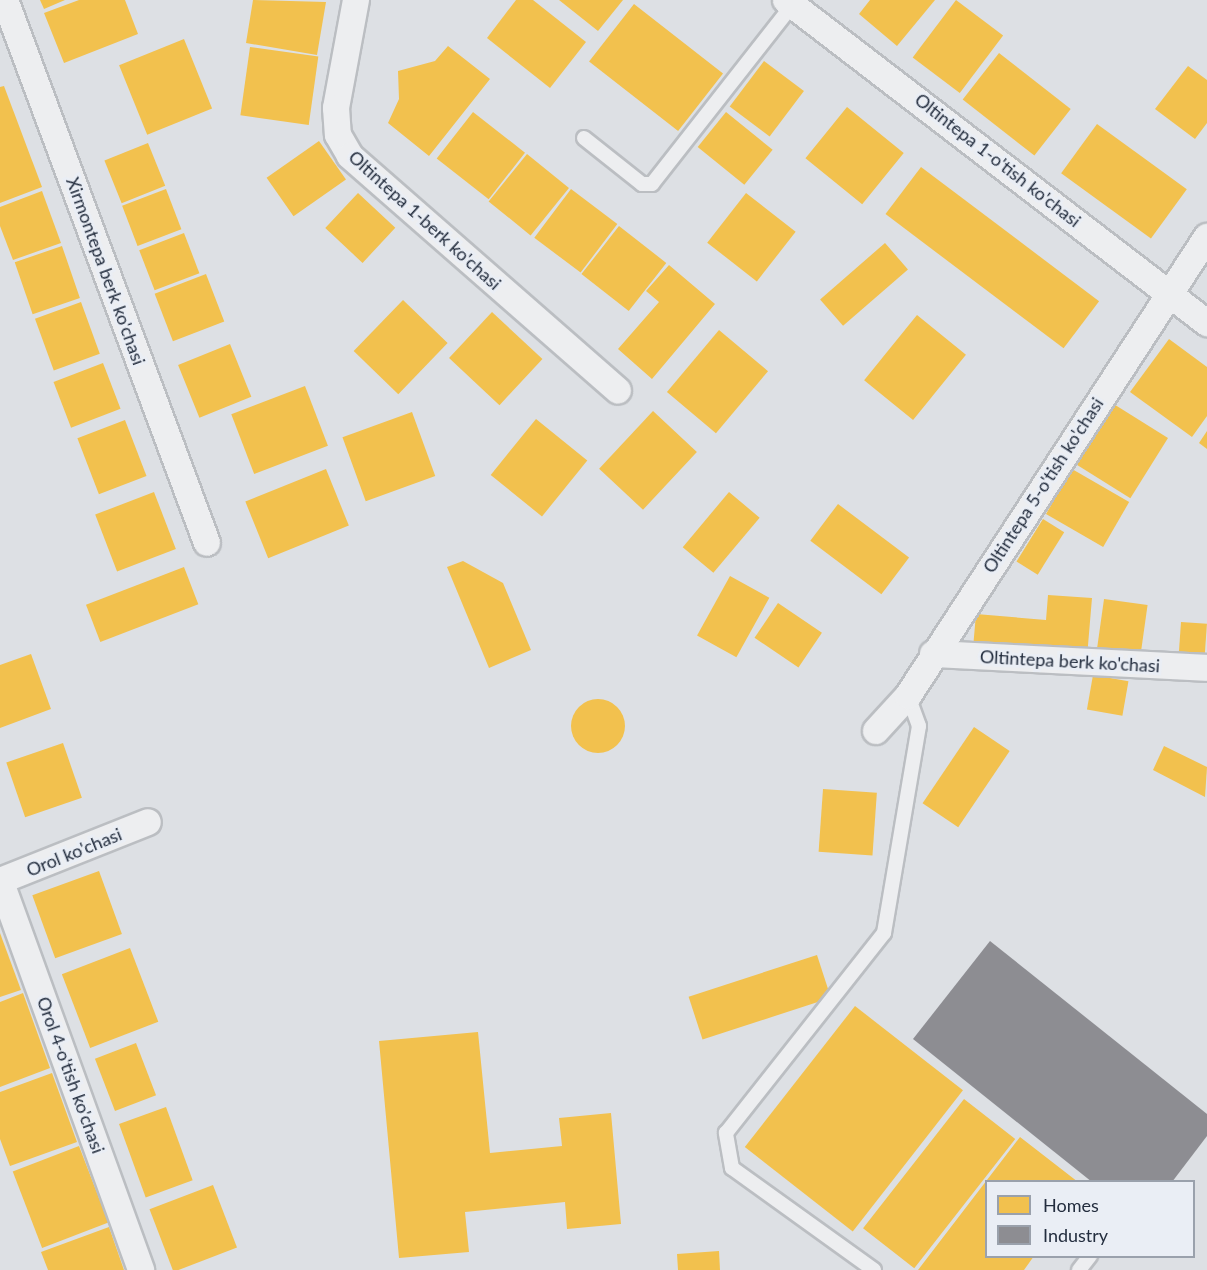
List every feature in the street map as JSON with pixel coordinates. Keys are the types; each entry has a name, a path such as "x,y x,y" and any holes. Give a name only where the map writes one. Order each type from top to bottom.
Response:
{"street":[{"name":"Xirmontepa berk ko'chasi","path":"5,0 207,543"},
{"name":"Oltintepa 1-berk ko'chasi","path":"356,0 336,108 338,135 350,156 618,391"},
{"name":"Oltintepa 1-o'tish ko'chasi","path":"790,2 1207,323"},
{"name":"Oltintepa 5-o'tish ko'chasi","path":"876,731 908,696 1167,293 1207,237"},
{"name":"Oltintepa berk ko'chasi","path":"933,654 1207,668"},
{"name":"Orol ko'chasi","path":"0,881 148,822"},
{"name":"Orol 4-o'tish ko'chasi","path":"0,881 141,1270"}],"lane":[{"path":"584,138 642,184 652,184 790,2"},
{"path":"874,1270 732,1168 726,1133 884,933 919,726 908,696"},
{"path":"1079,1270 1088,1258"}],"building: Homes":[{"path":"40,0 65,0 44,9"},
{"path":"79,0 125,0 138,34 64,63 44,13"},
{"path":"253,0 326,2 317,55 246,43"},
{"path":"516,0 533,0 586,42 550,88 487,38"},
{"path":"559,0 623,0 598,31"},
{"path":"870,0 935,0 897,46 859,14"},
{"path":"956,0 1003,36 960,93 913,58"},
{"path":"634,4 723,74 678,131 589,62"},
{"path":"184,39 212,109 147,135 119,65"},
{"path":"448,46 490,79 429,156 388,123 399,99 398,71 435,61"},
{"path":"250,47 318,57 309,125 240,115"},
{"path":"999,53 1071,109 1034,156 963,99"},
{"path":"764,61 804,91 770,137 730,107"},
{"path":"1188,66 1207,80 1207,123 1195,139 1155,109"},
{"path":"4,86 42,187 0,203 0,87"},
{"path":"847,107 904,153 862,204 805,158"},
{"path":"473,112 525,153 489,199 437,158"},
{"path":"726,112 773,150 744,185 698,147"},
{"path":"1097,124 1187,189 1151,239 1061,173"},
{"path":"319,141 346,180 294,216 267,178"},
{"path":"148,143 165,186 122,203 104,161"},
{"path":"527,154 569,188 531,235 489,201"},
{"path":"921,167 1099,301 1064,348 885,214"},
{"path":"166,189 181,229 138,246 122,206"},
{"path":"571,189 617,224 581,273 534,238"},
{"path":"42,191 61,243 13,260 0,226 0,207"},
{"path":"358,193 395,228 363,263 325,228"},
{"path":"746,193 796,232 757,281 707,243"},
{"path":"619,226 666,263 629,311 581,274"},
{"path":"184,233 199,273 155,290 139,250"},
{"path":"885,243 908,269 843,326 820,299"},
{"path":"62,246 80,298 33,314 15,262"},
{"path":"669,265 715,304 652,379 618,349 659,302 646,291"},
{"path":"206,274 224,322 173,341 155,294"},
{"path":"403,300 448,343 398,394 354,351"},
{"path":"81,302 100,354 54,370 35,319"},
{"path":"492,312 542,359 499,405 449,358"},
{"path":"917,315 966,355 913,420 864,380"},
{"path":"719,330 768,371 716,433 667,392"},
{"path":"1169,339 1207,367 1207,416 1192,437 1130,392"},
{"path":"230,344 251,397 199,418 178,365"},
{"path":"103,363 121,409 71,428 54,382"},
{"path":"305,386 328,446 254,474 231,414"},
{"path":"1112,403 1168,438 1130,498 1074,463"},
{"path":"653,411 697,452 643,510 599,469"},
{"path":"412,412 435,476 366,501 342,437"},
{"path":"536,419 587,461 542,516 491,475"},
{"path":"125,420 147,476 99,494 77,438"},
{"path":"1207,431 1207,449 1199,443"},
{"path":"326,469 349,526 268,558 245,502"},
{"path":"1072,469 1129,502 1103,547 1046,514"},
{"path":"154,492 176,549 117,572 95,515"},
{"path":"729,492 760,518 713,573 683,547"},
{"path":"838,504 909,558 881,594 810,541"},
{"path":"1043,519 1064,532 1038,575 1017,561"},
{"path":"463,561 503,583 531,650 489,668 447,567"},
{"path":"184,567 198,604 100,642 86,605"},
{"path":"730,576 769,598 736,657 697,635"},
{"path":"1048,595 1092,598 1087,657 973,648 976,614 1046,620"},
{"path":"1104,599 1148,605 1140,661 1096,654"},
{"path":"778,603 822,633 798,667 755,638"},
{"path":"1181,622 1207,624 1204,659 1179,657"},
{"path":"31,654 51,709 0,728 0,665"},
{"path":"1093,675 1128,681 1122,716 1087,709"},
{"path":"593,699 603,699 613,703 621,711 625,726 621,741 613,749 603,753 593,753 583,749 575,741 571,731 571,721 575,711 583,703"},
{"path":"974,727 1010,751 958,827 923,803"},
{"path":"63,743 82,798 25,817 6,763"},
{"path":"1164,746 1207,767 1205,797 1153,770"},
{"path":"823,789 877,793 872,856 819,852"},
{"path":"99,871 122,934 55,958 32,895"},
{"path":"0,933 21,990 0,997"},
{"path":"130,948 158,1022 90,1048 62,974"},
{"path":"817,955 831,998 703,1040 689,997"},
{"path":"23,993 50,1068 0,1087 0,1002"},
{"path":"855,1006 963,1090 853,1231 745,1147"},
{"path":"478,1032 490,1153 562,1146 559,1118 611,1113 621,1224 567,1229 565,1202 465,1212 469,1252 399,1258 379,1041"},
{"path":"136,1043 156,1095 115,1111 95,1059"},
{"path":"52,1073 77,1142 10,1166 0,1139 0,1092"},
{"path":"964,1099 1015,1139 914,1268 863,1228"},
{"path":"166,1107 193,1180 146,1197 119,1124"},
{"path":"1020,1137 1075,1180 987,1180"},
{"path":"79,1146 108,1223 42,1248 13,1171"},
{"path":"985,1183 985,1258 1033,1258 1024,1270 918,1270"},
{"path":"213,1185 237,1248 179,1270 173,1270 150,1209"},
{"path":"109,1227 124,1270 48,1270 41,1252"},
{"path":"719,1251 720,1270 678,1270 677,1254"}],"building: Industry":[{"path":"990,941 1207,1114 1207,1136 1174,1180 1089,1180 913,1039"}]}
